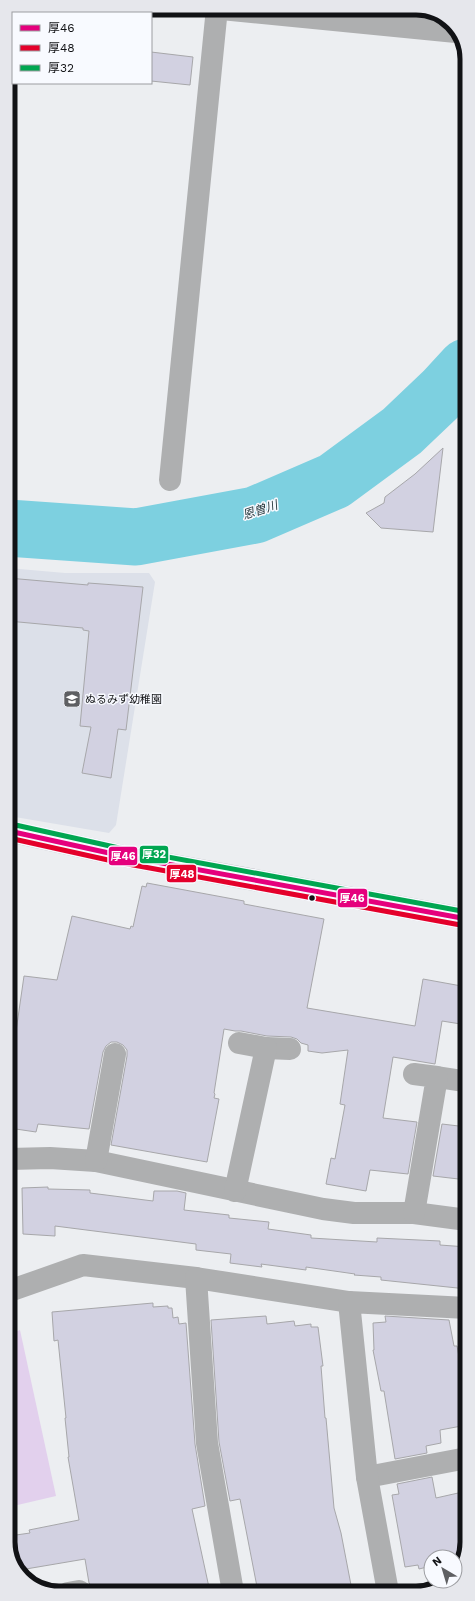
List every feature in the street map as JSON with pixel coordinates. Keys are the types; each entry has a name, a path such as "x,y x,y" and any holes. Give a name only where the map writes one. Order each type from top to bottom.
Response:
{"street":[{"path":"170,480 214,15"},
{"path":"285,15 450,31"},
{"path":"15,833 118,855 460,918"},
{"path":"239,1043 266,1048 290,1049"},
{"path":"235,1191 266,1048"},
{"path":"96,1161 116,1054"},
{"path":"414,1074 460,1081"},
{"path":"414,1214 437,1077"},
{"path":"15,1159 50,1158 96,1161 235,1191 354,1214 414,1214 460,1219"},
{"path":"15,1289 83,1265 196,1278 349,1302 460,1308"},
{"path":"196,1278 207,1443 232,1586"},
{"path":"349,1302 367,1477 387,1586"},
{"path":"367,1477 460,1459"}],"shaded area":[{"name":"ぬるみず幼稚園","path":"15,569 65,573 149,573 155,582 116,825 109,833 15,817"},
{"path":"20,1330 56,1496 15,1506 15,1332"}],"building":[{"path":"152,52 193,57 190,85 152,81"},
{"path":"443,448 433,532 381,528 366,513 384,503 385,497 415,474"},
{"path":"15,579 88,585 88,583 143,587 126,730 118,729 111,778 82,773 91,727 80,726 89,631 83,630 83,628 15,622"},
{"path":"147,883 244,901 244,904 324,919 307,1008 415,1026 423,979 460,986 460,1024 442,1021 435,1064 393,1057 383,1118 417,1122 408,1174 370,1170 366,1191 326,1184 331,1158 335,1159 345,1105 340,1104 348,1050 322,1053 308,1051 308,1045 291,1037 267,1036 224,1029 214,1093 214,1098 219,1099 207,1162 111,1145 127,1056 127,1050 123,1045 117,1042 111,1042 106,1046 103,1052 89,1129 38,1124 36,1132 15,1129 15,1038 24,976 57,980 72,916 130,929 131,926 133,927 142,886 146,887"},
{"path":"442,1124 460,1126 460,1179 433,1176"},
{"path":"48,1187 48,1189 90,1190 90,1193 153,1201 154,1191 177,1191 186,1193 184,1210 229,1215 229,1218 269,1222 268,1229 311,1235 311,1238 377,1242 377,1238 440,1241 440,1245 460,1246 460,1288 381,1280 381,1277 354,1275 355,1274 306,1267 306,1270 261,1264 262,1267 230,1263 231,1254 196,1250 196,1244 55,1226 55,1236 23,1234 22,1188"},
{"path":"153,1303 153,1307 168,1306 168,1308 172,1308 173,1318 178,1317 179,1324 186,1323 195,1444 205,1506 192,1509 209,1586 92,1586 89,1583 85,1559 25,1569 22,1566 18,1559 15,1547 15,1535 30,1533 29,1530 79,1520 68,1457 66,1418 58,1340 54,1341 52,1312"},
{"path":"266,1316 267,1324 294,1321 295,1326 311,1324 311,1327 318,1327 323,1366 321,1366 325,1418 334,1508 341,1533 351,1585 257,1586 240,1499 230,1501 219,1442 211,1320"},
{"path":"385,1316 449,1320 454,1346 457,1346 460,1362 460,1426 440,1430 441,1443 426,1446 427,1453 395,1459 384,1391 381,1391 373,1350 373,1323 386,1322"},
{"path":"432,1477 436,1498 460,1493 460,1549 423,1549 423,1568 419,1569 418,1565 405,1567 392,1495 399,1494 397,1484"}],"waterway":[{"name":"恩曽川","path":"15,528 136,537 255,515 334,481 402,431 460,374"}],"transit line":[{"name":"厚32","path":"15,825 119,848 460,911"},
{"name":"厚46","path":"15,832 118,855 460,918"},
{"name":"厚48","path":"15,839 117,862 460,925"}],"place":[{"name":"ぬるみず幼稚園","path":"72,699"}]}
